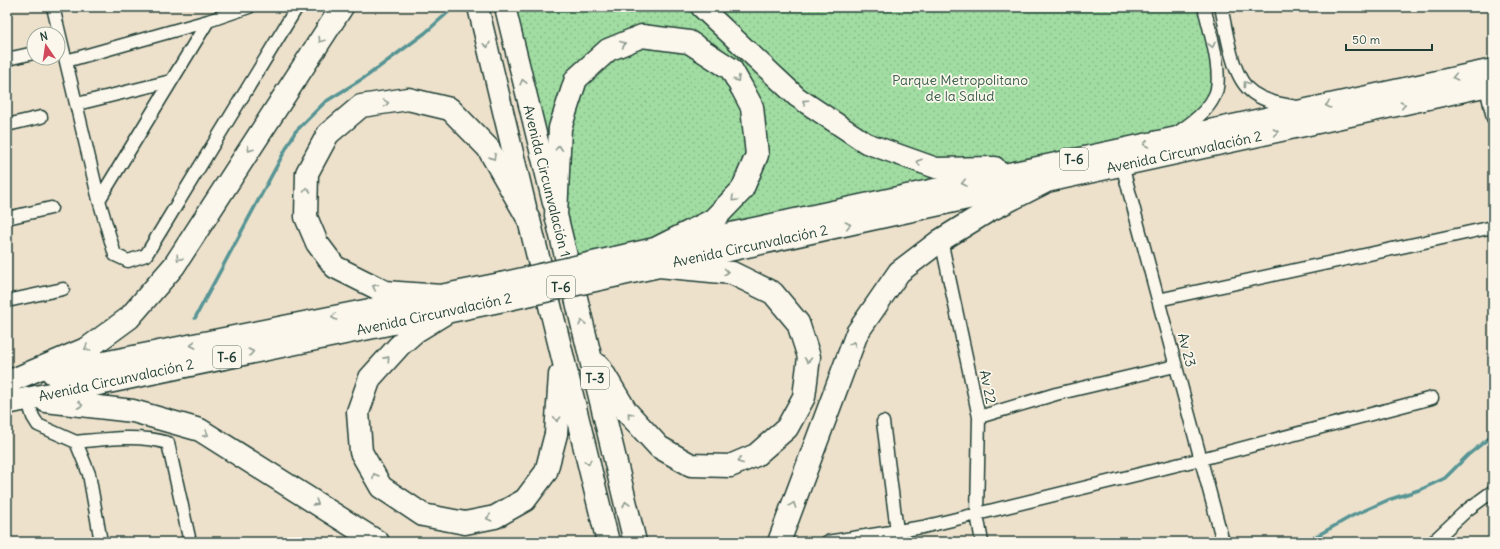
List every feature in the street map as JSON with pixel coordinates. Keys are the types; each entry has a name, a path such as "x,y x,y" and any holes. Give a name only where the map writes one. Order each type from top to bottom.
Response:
{"highway":[{"path":"7,382 88,348 129,318 174,266 342,7"},
{"path":"556,215 560,128 576,80 608,50 642,36 689,42 731,69 752,107 757,155 742,190 713,220 657,258"},
{"path":"444,304 385,292 335,268 316,243 306,217 307,173 328,134 361,106 408,99 450,108 488,148 529,220"},
{"path":"779,542 857,333 899,272 942,240 1042,175"},
{"name":"Avenida Circunvalación 1","path":"556,215 635,542"},
{"name":"Avenida Circunvalación 1","path":"529,220 608,542"},
{"path":"588,348 626,411 659,447 692,465 730,466 756,455 787,428 804,397 809,357 798,323 773,293 732,273 657,258"},
{"name":"Avenida Circunvalación 2","path":"17,400 444,304 657,258"},
{"path":"444,304 399,346 370,378 358,412 361,452 381,487 423,516 464,523 495,517 525,500 546,472 556,434 561,352"},
{"name":"Avenida Circunvalación 2","path":"7,382 444,304"},
{"path":"17,400 133,411 200,430 378,542"}],"main road":[{"name":"Avenida Circunvalación 1","path":"478,7 529,220"},
{"name":"Avenida Circunvalación 1","path":"505,7 556,215"},
{"path":"701,7 797,97 866,143 936,168 1042,175"},
{"name":"Avenida Circunvalación 2","path":"1042,175 1122,165 1491,80"},
{"name":"Avenida Circunvalación 2","path":"657,258 1042,175 1166,139 1305,109 1491,80"}],"street":[{"path":"53,7 58,26"},
{"path":"249,7 208,22 66,61 99,200 115,255 128,261 146,255 297,7"},
{"path":"1166,139 1199,116 1215,96 1218,71 1204,7"},
{"path":"1221,7 1235,69 1252,92 1273,102 1305,109"},
{"path":"99,200 208,22"},
{"path":"7,59 26,55"},
{"path":"1491,80 1493,118"},
{"path":"77,104 171,81"},
{"path":"7,125 41,117"},
{"name":"Av 23","path":"1122,165 1223,542"},
{"path":"7,218 51,208"},
{"path":"1158,300 1493,227"},
{"name":"Av 22","path":"942,240 979,417 977,514 982,542"},
{"path":"7,301 63,289"},
{"path":"979,417 1056,394 1175,366"},
{"path":"827,542 923,527 1200,459 1432,398"},
{"path":"17,400 33,417 38,425 76,442 118,438 168,443 190,542"},
{"path":"883,422 897,531"},
{"path":"76,442 88,474 102,542"},
{"path":"1436,542 1436,539 1467,510 1493,491"}],"green space":[{"name":"Parque Metropolitano de la Salud","path":"505,7 1204,7 1215,96 1190,124 569,269"}],"waterway":[{"path":"195,318 295,132 325,102 367,76 425,33 454,7"},
{"path":"1306,542 1352,516 1388,500 1422,489 1445,478 1468,455 1493,435"}]}
